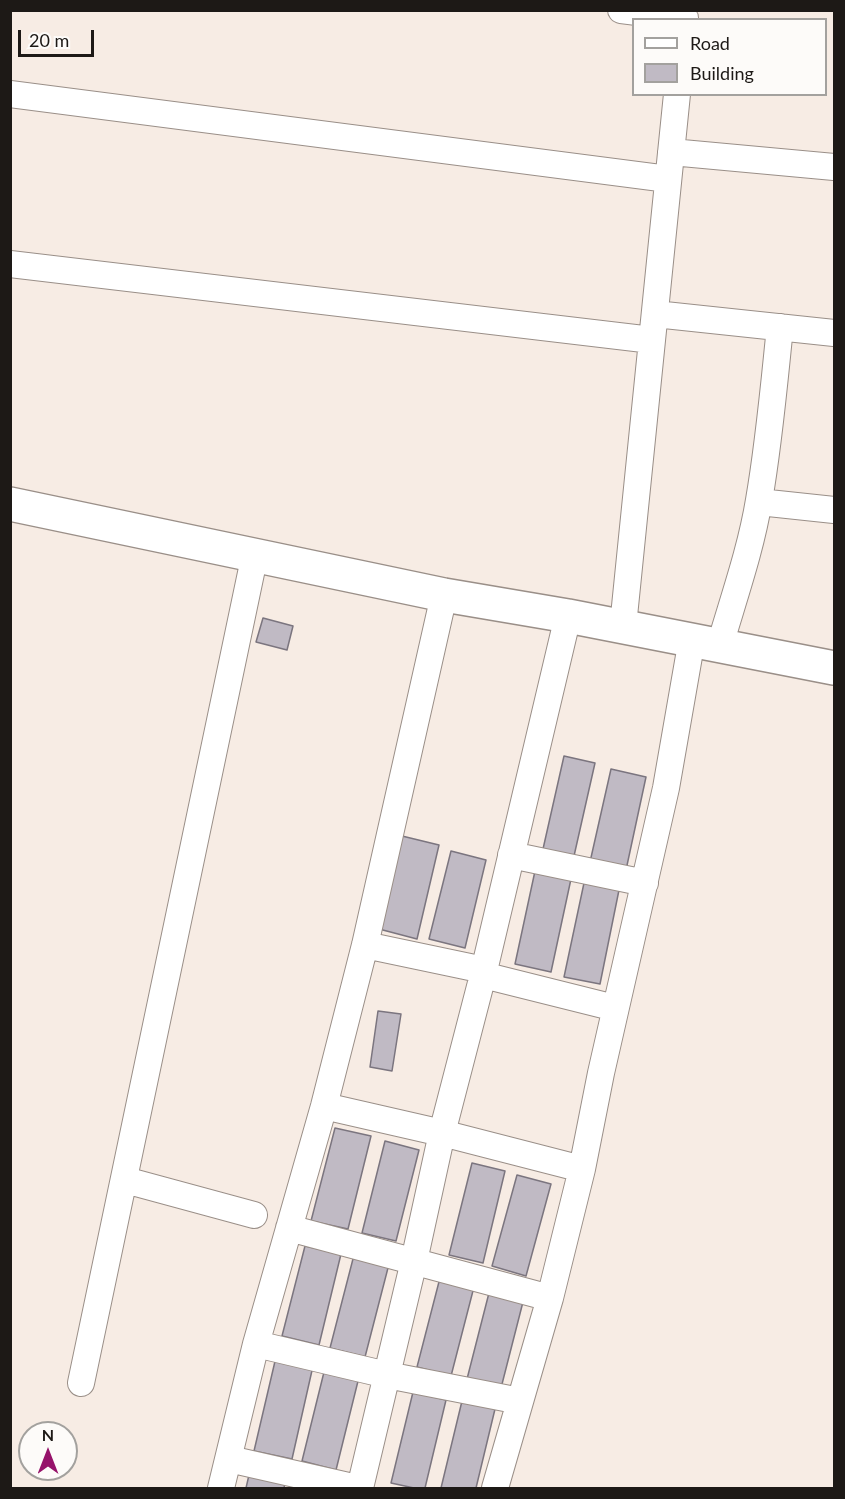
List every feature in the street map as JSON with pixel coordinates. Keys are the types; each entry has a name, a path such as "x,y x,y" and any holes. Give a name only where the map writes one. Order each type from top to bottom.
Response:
{"main road":[{"path":"10,504 444,595 623,626 834,668"}],"street":[{"path":"621,10 685,16"},
{"path":"10,94 668,180"},
{"path":"623,626 677,96"},
{"path":"671,152 834,167"},
{"path":"10,264 652,340"},
{"path":"655,314 834,333"},
{"path":"495,1488 550,1298 582,1169 615,1008 666,788 706,642 744,565 759,502 769,435 780,327"},
{"path":"759,502 834,510"},
{"path":"81,1383 255,554"},
{"path":"221,1488 256,1344 324,1107 365,945 444,595"},
{"path":"229,1460 358,1488 568,616"},
{"path":"511,855 645,883"},
{"path":"365,945 483,972 615,1008"},
{"path":"324,1107 442,1133 582,1169"},
{"path":"125,1180 254,1215"},
{"path":"289,1228 550,1298"},
{"path":"256,1344 387,1375 520,1401"}],"building":[{"path":"263,618 293,626 287,650 256,642"},
{"path":"564,756 595,763 574,856 543,849"},
{"path":"611,769 646,777 626,870 590,862"},
{"path":"402,836 439,845 417,939 379,929"},
{"path":"451,851 486,860 465,948 429,939"},
{"path":"535,871 571,879 551,972 515,964"},
{"path":"584,883 619,890 600,984 564,977"},
{"path":"378,1011 401,1014 392,1071 370,1067"},
{"path":"335,1128 371,1136 348,1229 311,1221"},
{"path":"385,1141 419,1150 396,1241 362,1233"},
{"path":"472,1163 505,1171 483,1263 449,1255"},
{"path":"517,1175 551,1184 526,1276 492,1266"},
{"path":"305,1246 341,1254 319,1345 282,1336"},
{"path":"354,1255 389,1264 365,1357 330,1348"},
{"path":"441,1274 475,1283 451,1376 417,1367"},
{"path":"490,1289 524,1298 501,1388 467,1379"},
{"path":"276,1357 313,1366 292,1459 254,1451"},
{"path":"325,1368 359,1377 336,1470 302,1461"},
{"path":"413,1392 446,1400 425,1488 391,1483"},
{"path":"462,1401 495,1409 476,1488 441,1488"},
{"path":"249,1475 285,1483 284,1488 246,1488"}]}
